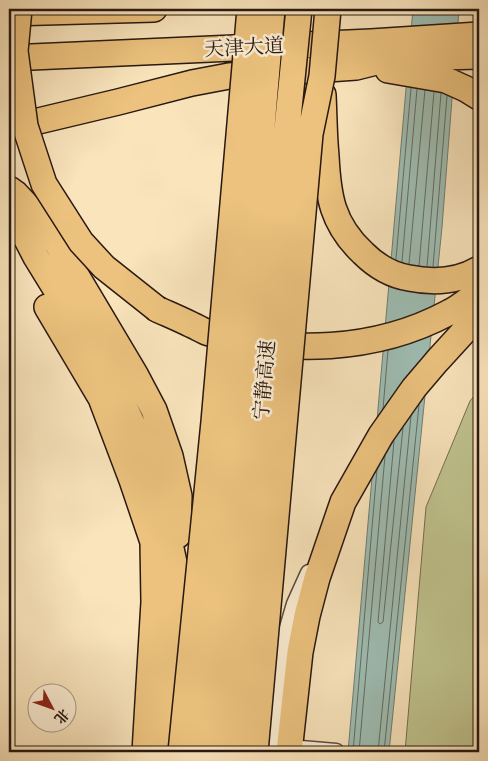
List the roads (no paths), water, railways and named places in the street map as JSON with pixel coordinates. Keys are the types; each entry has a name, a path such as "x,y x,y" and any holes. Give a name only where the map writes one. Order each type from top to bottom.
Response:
{"highway":[{"path":"19,9 15,51 25,126 44,184 81,242 104,267 157,308 208,332 259,343 313,347 358,343 396,334 428,323 449,313 479,292"},
{"path":"9,13 154,9"},
{"path":"182,752 214,422 250,9"},
{"name":"宁静高速","path":"206,752 272,9"},
{"name":"宁静高速","path":"230,752 299,9"},
{"path":"255,752 310,134 322,76 328,9"},
{"name":"天津大道","path":"9,58 371,42 479,35"},
{"path":"9,128 229,76 400,65 479,56"},
{"path":"400,65 446,80 479,97"},
{"path":"322,76 327,186 333,208 342,227 354,244 381,268 405,278 442,281 458,278 479,269"},
{"path":"9,189 48,228 136,376 154,410 170,456 179,496 165,752"},
{"path":"9,205 36,257 111,379 141,442 162,506 176,572"},
{"path":"9,237 34,286 101,398 153,542 154,602 145,752"},
{"path":"283,751 307,616 317,578 348,494 381,435 414,388 475,320"}],"street":[{"path":"283,751 336,752"}],"water":[{"path":"413,9 459,9 442,227 389,752 348,752"}]}
